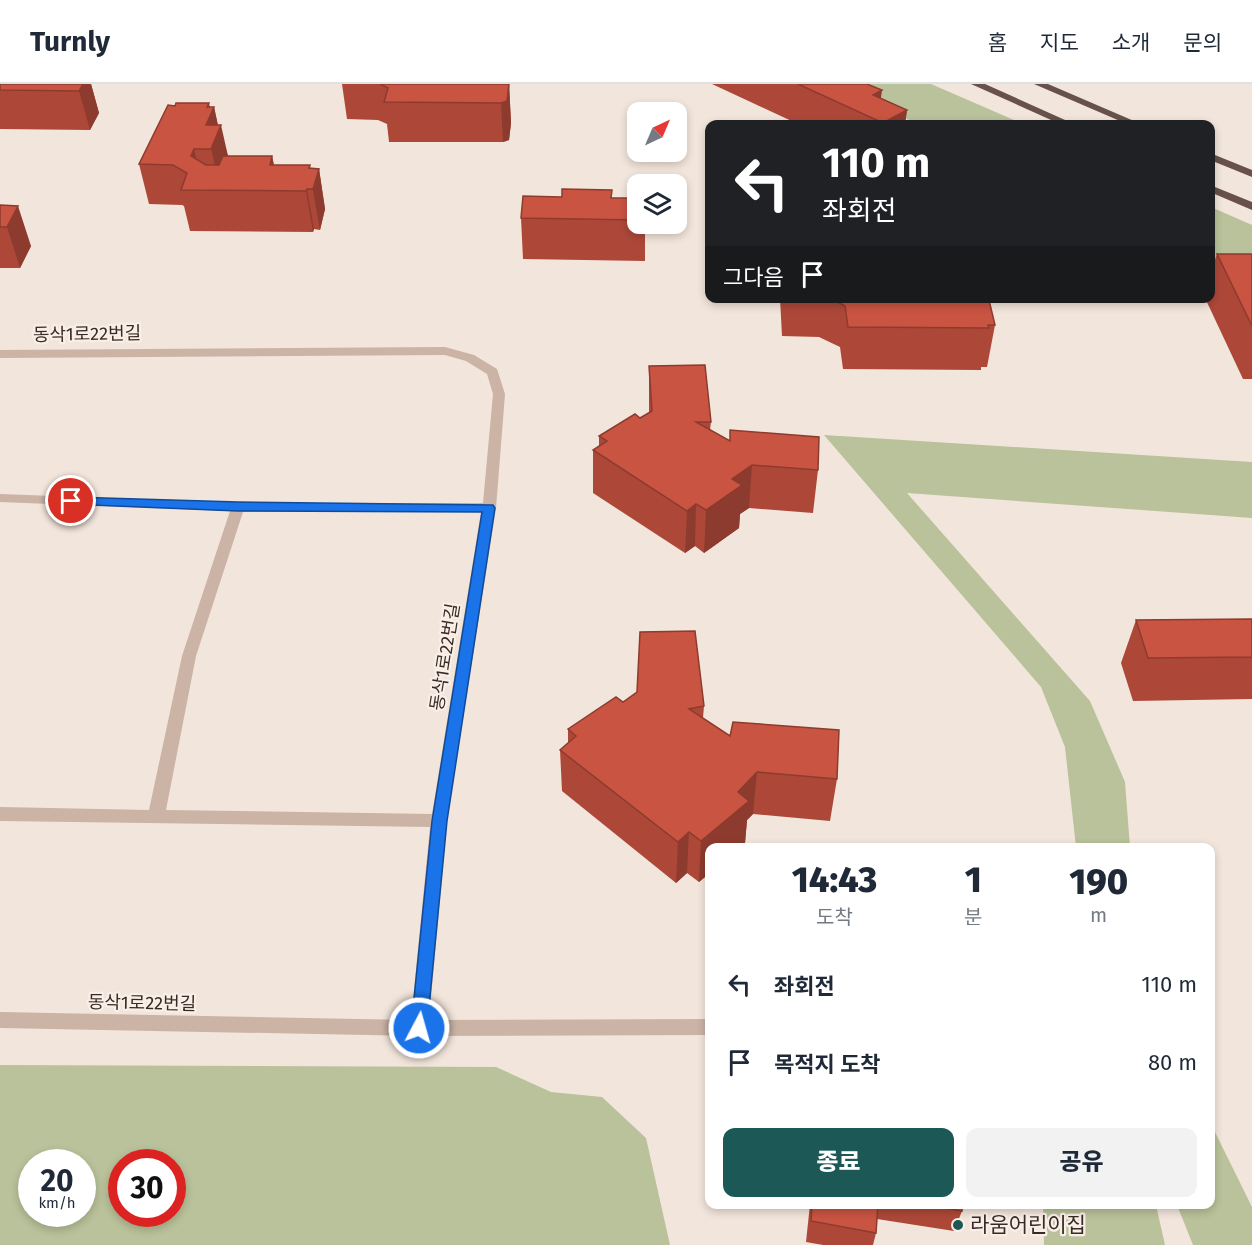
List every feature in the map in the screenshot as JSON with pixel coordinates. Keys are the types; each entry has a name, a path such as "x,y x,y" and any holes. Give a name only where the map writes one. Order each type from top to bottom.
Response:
{"highway":[{"path":"976,84 1059,120"},
{"path":"1039,84 1125,120"},
{"path":"1215,158 1252,174"},
{"path":"1215,190 1252,206"}],"street":[{"name":"동삭1로22번길","path":"0,354 445,351 470,358 493,372 499,394 489,508 439,821 419,1028 0,1020"},
{"path":"0,498 238,507 489,508"},
{"path":"156,817 189,656 238,507"},
{"path":"0,814 439,821"},
{"path":"419,1028 705,1027"}],"green space":[{"path":"828,84 931,84 1014,120 909,120"},
{"path":"1215,209 1252,225 1252,276 1215,259"},
{"path":"824,435 1252,462 1252,518 907,493 1090,701 1125,782 1130,843 1076,843 1065,747 1041,687"},
{"path":"0,1065 496,1067 551,1092 602,1097 646,1138 670,1245 0,1245"},
{"path":"1215,1132 1252,1207 1252,1245 1193,1245 1179,1209 1215,1209"},
{"path":"1043,1209 1157,1209 1165,1245 1044,1245"}],"building":[{"path":"0,84 83,84 79,91 0,90"},
{"path":"380,84 509,84 507,101 501,103 384,102 388,88"},
{"path":"798,84 867,84 882,90 873,95 907,110 889,120 876,120"},
{"path":"176,103 209,103 207,107 214,107 206,125 221,125 211,149 194,149 191,156 206,165 219,165 223,156 272,156 270,165 310,165 309,168 319,169 313,189 306,191 181,190 187,173 173,165 139,164 168,105 175,106"},
{"path":"562,189 612,190 611,198 627,198 627,220 521,218 523,196 562,197"},
{"path":"0,205 18,206 7,227 0,227"},
{"path":"1217,254 1252,254 1252,326"},
{"path":"839,303 990,303 995,325 988,325 989,328 848,327 845,306"},
{"path":"705,365 711,422 696,422 730,441 730,430 819,437 818,470 752,465 732,479 742,485 706,510 696,504 687,511 593,450 607,441 599,436 635,414 640,418 652,411 649,366"},
{"path":"1252,619 1252,657 1148,658 1136,620"},
{"path":"695,631 704,706 689,709 730,736 733,722 839,730 837,779 757,772 738,792 749,801 701,841 689,832 678,842 560,750 576,736 568,729 616,697 623,702 637,692 640,632"},
{"path":"812,1209 878,1209 876,1233 811,1221"}],"place":[{"name":"라움어린이집","path":"958,1225"}],"route":[{"path":"71,501 238,507 489,508 439,821 419,1028"}]}
